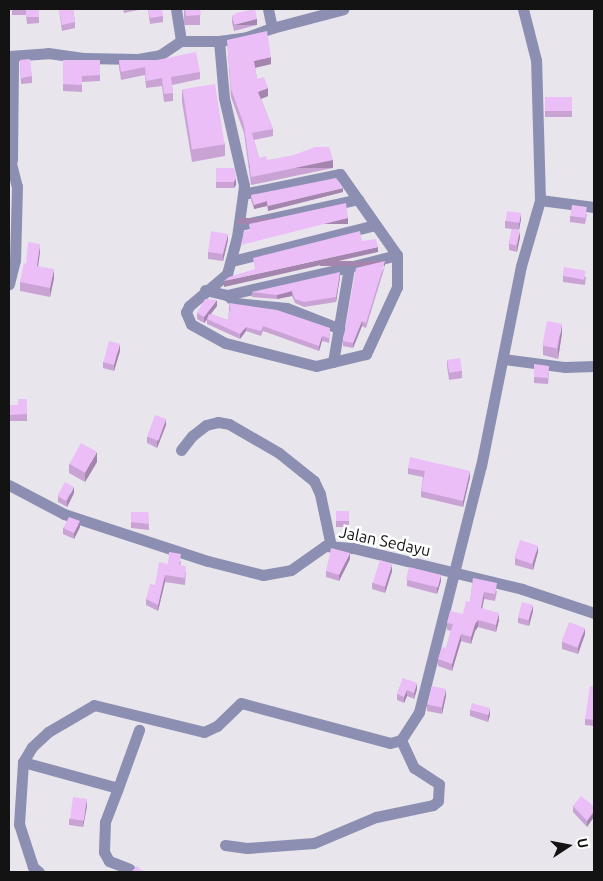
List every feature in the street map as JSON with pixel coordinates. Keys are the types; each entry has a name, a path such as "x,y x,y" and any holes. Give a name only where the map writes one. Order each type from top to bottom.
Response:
{"street":[{"path":"176,9 181,41"},
{"path":"268,9 272,28"},
{"path":"9,284 17,186 10,157 11,56 48,53 85,58 138,59 160,55 181,41 219,41 248,37 272,28 344,9"},
{"path":"39,872 33,867 19,824 23,762 32,747 48,732 94,705 204,732 217,726 241,704 390,742 401,740 419,712 455,573 504,359 521,266 540,200 536,60 524,13"},
{"path":"219,41 224,98 244,185 243,194 240,224 232,261 225,278 205,290 186,312 188,319 196,328 234,346 316,366 366,354 397,287 397,254 375,225 343,176 338,174 243,194"},
{"path":"240,224 358,199"},
{"path":"540,200 594,207"},
{"path":"232,261 375,225"},
{"path":"205,290 227,295 397,254"},
{"path":"333,362 349,267"},
{"path":"227,295 236,303 287,308 340,329"},
{"path":"504,359 565,367 594,366"},
{"path":"181,450 192,436 206,425 218,422 229,424 279,453 314,481 320,494 331,546"},
{"name":"Jalan Sedayu","path":"9,484 64,514 208,561 263,575 291,570 319,548 331,546 353,548 522,589 594,614"},
{"path":"130,869 109,861 104,852 105,822 140,730"},
{"path":"225,844 247,848 314,843 376,817 433,805 438,801 439,784 414,768 401,740"},
{"path":"23,762 118,788"}],"building":[{"path":"26,9 39,9 39,17 26,17"},
{"path":"59,9 73,9 75,22 62,25"},
{"path":"148,9 162,9 163,16 150,18"},
{"path":"185,9 200,9 201,15 186,16"},
{"path":"255,9 257,19 234,25 232,16 236,13"},
{"path":"267,31 271,57 254,61 257,79 264,77 268,88 258,92 273,129 252,133 259,158 266,156 267,160 294,155 315,147 329,147 333,160 251,177 244,125 231,89 227,40"},
{"path":"196,52 200,72 171,77 173,93 164,94 162,78 146,81 145,67 121,72 119,60 157,60"},
{"path":"30,59 32,76 21,78 20,60"},
{"path":"63,60 100,60 100,75 82,76 82,85 63,84"},
{"path":"215,84 225,144 192,149 182,89"},
{"path":"545,97 572,97 572,111 545,111"},
{"path":"216,168 234,168 236,178 234,182 216,182"},
{"path":"336,178 343,188 268,206 267,201 254,205 251,195"},
{"path":"346,203 348,218 241,245 244,231 250,230 249,224"},
{"path":"572,205 587,207 585,218 570,216"},
{"path":"507,211 521,213 519,223 506,221"},
{"path":"512,229 520,231 516,245 508,244"},
{"path":"211,231 228,234 223,254 208,252"},
{"path":"360,231 362,241 376,239 378,247 224,281 229,277 255,269 253,258"},
{"path":"28,242 40,244 37,266 54,269 50,288 20,282 24,263 26,264"},
{"path":"385,261 366,323 362,321 353,343 343,341 356,268"},
{"path":"564,267 586,271 584,280 562,276"},
{"path":"340,272 336,297 304,302 295,299 292,291 277,295 252,292"},
{"path":"205,299 217,300 204,317 197,313"},
{"path":"229,303 277,310 330,328 329,338 322,336 319,346 263,326 261,331 246,327 240,334 207,319 209,314 228,320 229,310 231,312"},
{"path":"547,321 562,324 557,348 542,346"},
{"path":"109,341 120,344 114,365 103,362"},
{"path":"460,358 462,371 449,373 447,360"},
{"path":"534,364 549,366 548,378 534,377"},
{"path":"18,399 27,399 27,414 9,415 9,405 18,405"},
{"path":"155,415 166,419 158,441 147,437"},
{"path":"81,443 97,452 85,473 69,464"},
{"path":"410,457 470,471 463,501 421,491 425,471 408,468"},
{"path":"65,482 74,487 66,501 57,496"},
{"path":"336,511 349,511 349,521 336,521"},
{"path":"131,512 148,512 149,524 131,522"},
{"path":"69,517 80,521 74,533 63,528"},
{"path":"520,540 538,546 532,564 514,558"},
{"path":"331,548 350,553 339,575 326,571"},
{"path":"169,552 181,554 179,565 186,566 185,578 165,575 158,605 146,599 150,584 155,585 159,562 168,564"},
{"path":"380,560 392,564 385,587 373,583"},
{"path":"409,567 441,575 438,588 406,580"},
{"path":"473,578 497,583 495,594 484,592 481,608 499,613 496,625 478,620 471,637 461,634 452,664 438,659 442,647 446,648 453,624 447,623 450,611 463,614 466,601 470,602"},
{"path":"522,602 533,605 528,620 518,617"},
{"path":"569,622 585,628 577,648 561,642"},
{"path":"403,678 417,683 414,693 407,690 404,697 397,694"},
{"path":"432,686 446,689 442,707 428,705"},
{"path":"590,686 594,686 594,720 585,719"},
{"path":"472,703 490,708 488,715 470,710"},
{"path":"581,796 594,806 594,811 587,821 573,806"},
{"path":"73,797 87,799 84,821 70,819"},
{"path":"137,866 143,872 131,872"}]}
